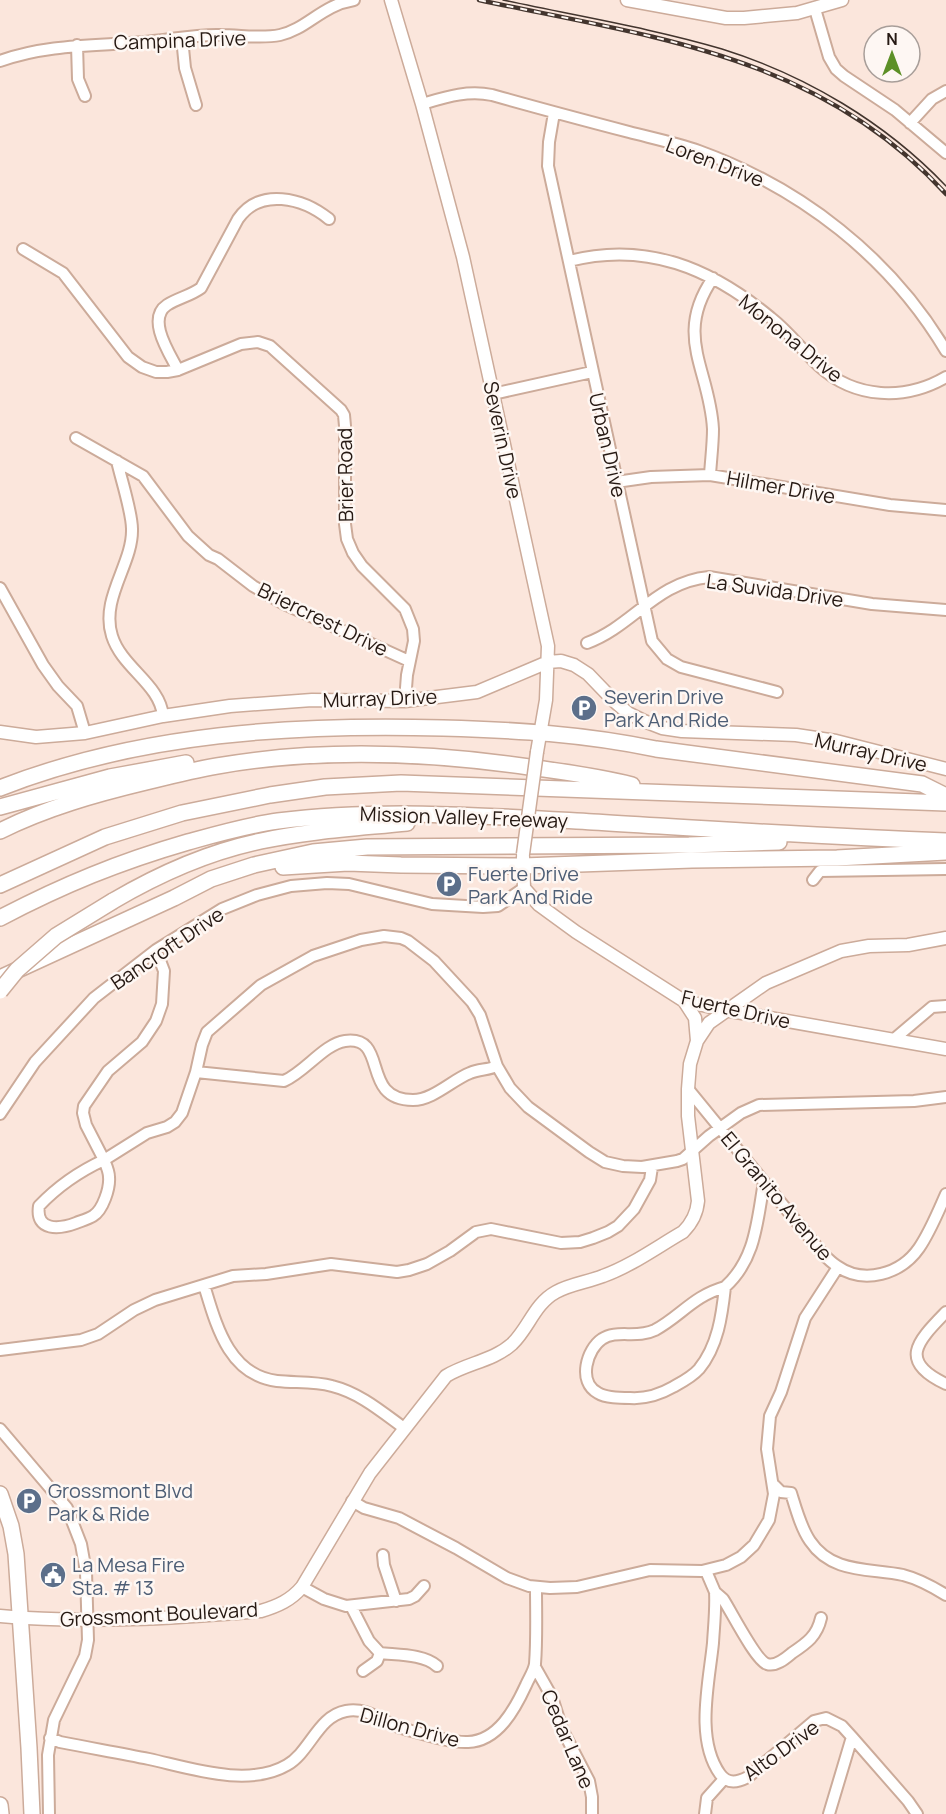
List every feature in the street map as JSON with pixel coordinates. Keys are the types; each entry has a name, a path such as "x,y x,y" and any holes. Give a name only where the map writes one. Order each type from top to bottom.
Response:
{"highway":[{"path":"0,788 56,769 118,753 176,742 258,731 368,726 541,731 922,784 946,796"},
{"path":"7,805 101,779 198,761 358,754 439,757 599,776 658,792"},
{"path":"0,831 25,819 104,792 216,766 261,760"},
{"name":"Mission Valley Freeway","path":"4,882 105,837 182,813 270,795 325,787 401,783 946,803"},
{"name":"Mission Valley Freeway","path":"0,918 103,869 214,834 276,822 353,814 523,818 872,839 946,841"},
{"path":"1,981 56,936 137,887 193,862 262,841 346,829 469,817"},
{"path":"1,981 210,879 254,865 314,852 345,848 689,845 872,839"},
{"path":"174,898 233,877 290,866 348,863 401,865 523,860 837,858 946,852"},
{"path":"0,923 22,907"},
{"path":"0,1494 15,1545 32,1814"},
{"path":"0,1805 1,1814"}],"main road":[{"name":"Severin Drive","path":"391,0 463,257 548,646 541,731 523,860 524,888"},
{"path":"627,0 726,18 780,16 815,9 842,0"},
{"name":"Murray Drive","path":"0,732 36,737 85,733 163,716 230,706 312,700 405,701 477,692 548,662 561,661 574,665 588,674 628,713 662,728 682,731 796,735 946,769"},
{"name":"Fuerte Drive","path":"524,888 550,914 684,1001 946,1050"},
{"name":"Grossmont Boulevard","path":"0,1616 88,1619 150,1618 261,1611 274,1608 290,1599 302,1587 370,1473 446,1376 455,1370 498,1354 512,1344 523,1331 535,1310 555,1292 604,1276 683,1232 694,1219 697,1207 696,1180 688,1116 688,1089 690,1064 697,1041 709,1023 766,983 840,951 862,947 908,945 946,938"},
{"path":"684,1001 695,1018 697,1041"}],"street":[{"name":"Campina Drive","path":"0,61 36,51 77,45 222,34 259,38 294,30 333,6 354,0"},
{"path":"815,9 829,57 836,69 910,123 946,153"},
{"path":"182,38 185,68 196,105"},
{"path":"77,45 78,79 85,96"},
{"path":"910,123 932,99 946,91"},
{"name":"Loren Drive","path":"422,104 457,94 492,95 701,152 747,171 786,192 834,224 862,247 912,302 946,351"},
{"name":"Urban Drive","path":"554,113 548,166 652,640 661,653 674,663 689,670 777,692"},
{"path":"178,370 160,333 160,313 164,306 191,296 201,288 234,227 246,210 262,200 279,198 318,210 329,219"},
{"name":"Brier Road","path":"23,249 63,273 133,362 156,372 178,370 241,344 258,342 270,346 341,410 345,426 347,539 352,553 362,566 408,613 414,635 405,701"},
{"name":"Monona Drive","path":"569,261 614,253 644,255 673,261 713,278 769,316 791,335 819,366 845,384 876,393 899,394 923,388 946,377"},
{"path":"710,475 713,428 694,332 697,310 713,278"},
{"path":"493,394 592,372"},
{"name":"Briercrest Drive","path":"76,438 143,476 188,536 209,555 218,559 253,586 284,603 409,661"},
{"path":"117,461 133,528 112,600 109,618 112,636 127,664 154,692 162,707 163,716"},
{"name":"Hilmer Drive","path":"616,482 651,477 710,475 890,505 946,510"},
{"name":"La Suvida Drive","path":"588,643 601,638 644,605 692,579 709,577 872,604 946,610"},
{"path":"0,588 43,665 58,686 77,706 85,733"},
{"path":"813,880 820,871 946,869"},
{"name":"Bancroft Drive","path":"0,1114 35,1062 94,998 156,950 222,909 291,885 350,884 432,904 483,908 498,906 524,888"},
{"path":"156,950 164,971 162,1004 156,1021 142,1042 108,1071 84,1106 86,1125 104,1160 110,1175 99,1211 94,1216 60,1228 51,1227 39,1216 39,1206 64,1182 85,1168 104,1160 147,1133 175,1122 182,1113 207,1032 261,985 313,956 361,940 384,936 408,941 434,961 472,1002 480,1015 496,1066 510,1088 528,1107 589,1152 614,1165 652,1167 677,1161 746,1109 765,1103 804,1105 914,1101 946,1097"},
{"path":"893,1040 932,1006 946,1006"},
{"path":"196,1072 284,1081 296,1076 334,1045 352,1041 361,1043 369,1049 378,1079 387,1090 398,1097 412,1100 425,1098 455,1079 473,1071 488,1070 496,1066"},
{"name":"El Granito Avenue","path":"688,1089 823,1254 838,1267 859,1275 874,1276 891,1272 906,1263 920,1247 946,1194"},
{"path":"0,1350 81,1340 98,1334 134,1310 155,1300 233,1276 266,1274 322,1264 397,1272 409,1270 428,1264 476,1232 491,1229 561,1243 580,1242 618,1226 634,1209 650,1180 652,1167"},
{"path":"725,1287 716,1338 698,1370 668,1390 644,1399 618,1398 598,1394 588,1379 586,1363 589,1354 600,1340 606,1336 634,1335 657,1329 695,1299 725,1287 735,1279 750,1254 764,1182"},
{"path":"352,1501 364,1508 382,1511 407,1522 507,1578 536,1587 577,1587 650,1570 706,1571 734,1561 759,1539 772,1511 774,1485 767,1449 770,1416 781,1392 805,1318 838,1267"},
{"path":"204,1284 219,1336 239,1364 261,1377 275,1381 319,1383 352,1392 404,1428"},
{"path":"946,1312 927,1332 916,1351 923,1371 946,1384"},
{"path":"0,1429 59,1498 74,1523 87,1572 88,1640 85,1656 57,1712 51,1737 48,1755 49,1814"},
{"path":"774,1485 781,1492 791,1494 808,1538 830,1560 855,1570 905,1576 925,1583 946,1595"},
{"path":"383,1555 396,1601"},
{"name":"Alto Drive","path":"706,1571 715,1592 723,1599 757,1656 766,1664 773,1665 784,1659 811,1639 818,1631 821,1618"},
{"path":"302,1587 336,1604 351,1606 396,1601 415,1596 424,1586"},
{"name":"Dillon Drive","path":"51,1737 60,1742 218,1774 265,1774 286,1766 327,1722 335,1715 346,1711 366,1711 389,1724 422,1734 465,1743 480,1740 490,1735 514,1710 535,1667 536,1587"},
{"name":"Alto Drive","path":"715,1592 706,1725 711,1759 724,1779 739,1782 748,1777 814,1721 826,1718 842,1726 917,1814"},
{"path":"351,1606 369,1641 380,1653 422,1658 437,1666"},
{"path":"363,1671 377,1661 380,1653"},
{"name":"Cedar Lane","path":"535,1667 552,1697 562,1729 589,1781 592,1814"},
{"path":"829,1814 852,1737"},
{"path":"705,1814 707,1798 724,1779"}],"tram line":[{"path":"503,0 641,28 722,49 783,72 842,103 870,121 897,141 946,186"}],"railway":[{"path":"479,0 669,41 730,59 788,81 844,110 897,147 946,194"}],"place":[{"name":"Severin Drive Park And Ride","path":"584,708"},
{"name":"Fuerte Drive Park And Ride","path":"449,884"},
{"name":"Grossmont Blvd Park & Ride","path":"29,1501"},
{"name":"La Mesa Fire Sta. # 13","path":"53,1575"}]}
